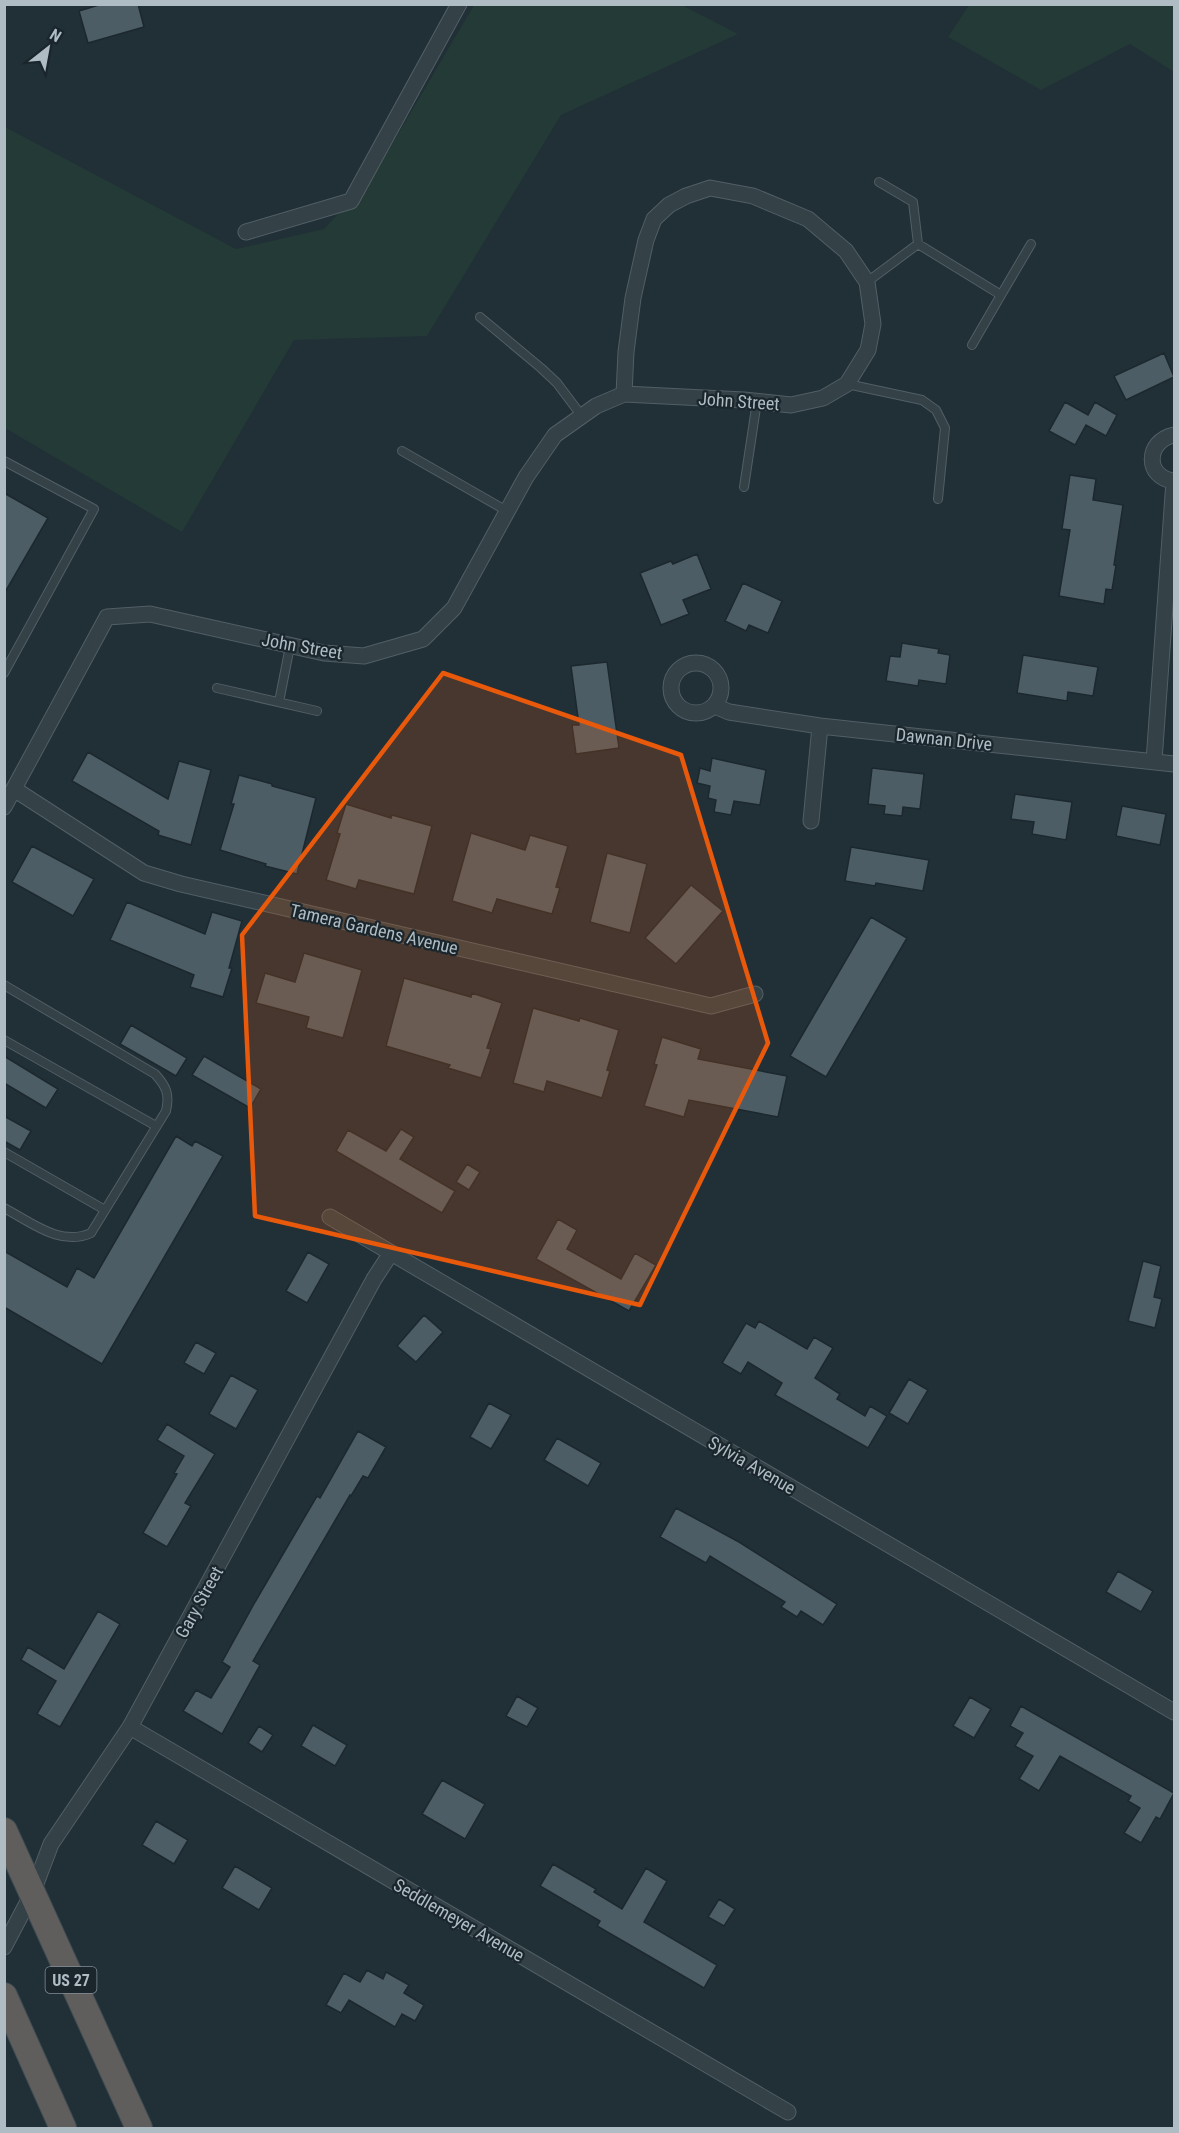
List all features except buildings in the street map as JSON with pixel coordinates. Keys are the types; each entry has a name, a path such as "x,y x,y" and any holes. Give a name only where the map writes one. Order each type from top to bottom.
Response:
{"highway":[{"name":"US 27","path":"4,1831 139,2128"},
{"path":"4,1996 63,2128"}],"street":[{"path":"246,232 351,201 459,4"},
{"name":"John Street","path":"4,807 107,617 150,614 324,653 364,656 423,639 454,608 526,477 555,435 596,406 624,394 791,405 823,398 847,384 868,350 873,324 867,282 846,251 808,219 753,195 710,188 686,196 669,205 654,219 646,240 633,298 626,352 624,394"},
{"path":"1154,761 1174,481 1160,476 1152,460 1157,443 1174,435"},
{"name":"Dawnan Drive","path":"715,706 729,712 820,726 1174,764"},
{"path":"811,821 820,726"},
{"name":"Tamera Gardens Avenue","path":"14,789 144,873 181,884 711,1006 755,994"},
{"name":"Sylvia Avenue","path":"330,1217 1174,1712"},
{"name":"Gary Street","path":"4,1947 33,1894 51,1844 130,1727 374,1279 391,1252"},
{"name":"Seddlemeyer Avenue","path":"130,1727 788,2112"}],"lane":[{"path":"879,182 913,202 918,244"},
{"path":"867,282 918,244"},
{"path":"918,244 1001,296"},
{"path":"972,345 1031,244"},
{"path":"480,317 557,383 581,415"},
{"path":"847,384 922,400 936,410 945,428 938,499"},
{"path":"744,487 757,401"},
{"path":"402,451 507,512"},
{"path":"4,461 94,509 4,673"},
{"path":"279,702 290,646"},
{"path":"217,688 317,711"},
{"path":"4,985 155,1074 165,1086 169,1099 166,1111 91,1233 80,1238 50,1233 4,1208"},
{"path":"4,1040 156,1126"},
{"path":"4,1152 105,1210"}],"highlighted area":[{"path":"443,673 681,755 768,1043 640,1305 255,1216 242,935"}],"green space":[{"path":"474,5 682,5 738,34 561,115 427,336 294,340 182,532 5,428 5,127 236,249 324,229 374,175"},
{"path":"969,5 1174,5 1174,72 1130,44 1041,90 948,37"}]}
